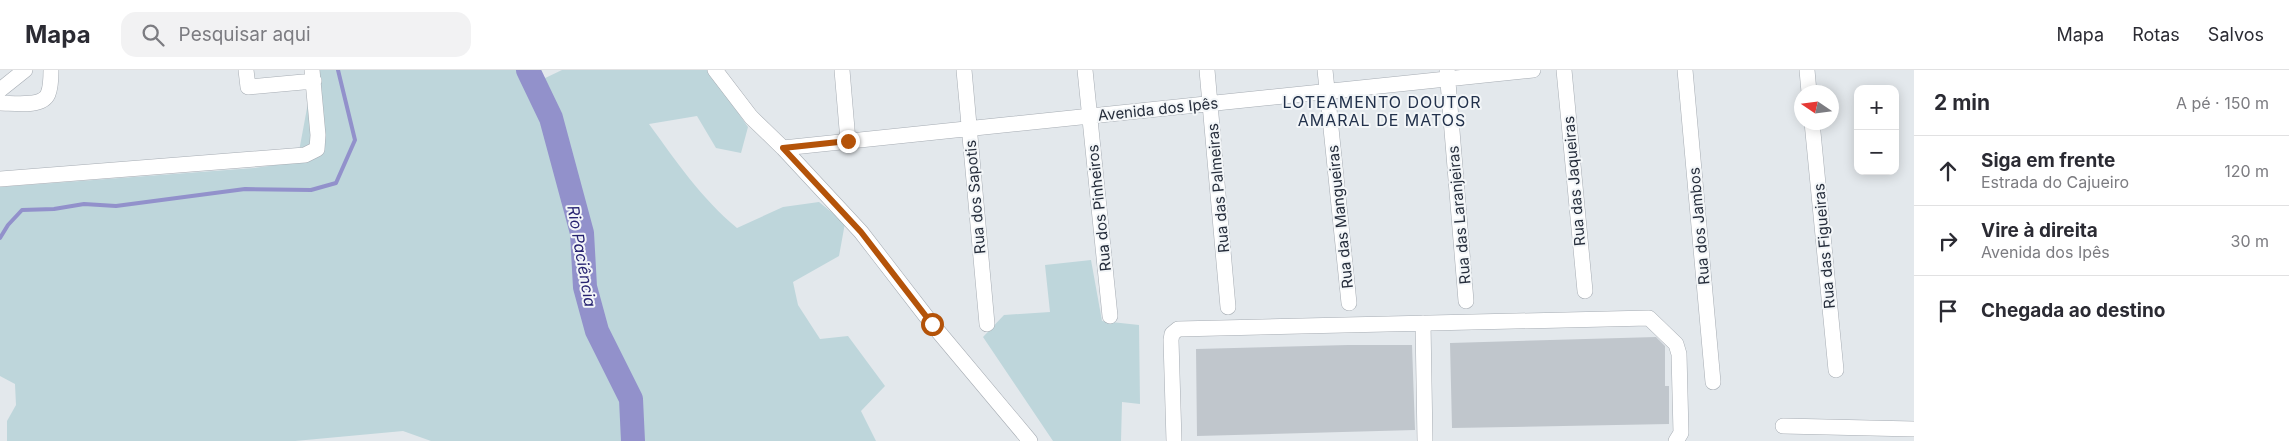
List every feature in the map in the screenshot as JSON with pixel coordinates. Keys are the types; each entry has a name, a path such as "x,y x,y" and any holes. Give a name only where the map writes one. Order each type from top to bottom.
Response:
{"street":[{"path":"0,90 25,70"},
{"path":"0,103 32,103 43,100 48,95 52,70"},
{"path":"0,180 305,155 317,149 318,135 313,75 280,77 248,87 246,70"},
{"path":"715,70 751,117 783,148 861,232 932,324 1030,441"},
{"path":"842,70 848,141"},
{"name":"Rua dos Sapotis","path":"964,70 987,324"},
{"name":"Rua dos Pinheiros","path":"1085,70 1110,316"},
{"name":"Rua das Palmeiras","path":"1207,70 1228,307"},
{"name":"Rua das Mangueiras","path":"1325,70 1349,303"},
{"name":"Avenida dos Ipês","path":"783,148 1327,91 1447,74 1533,70"},
{"name":"Rua das Jaqueiras","path":"1564,70 1585,291"},
{"name":"Rua dos Jambos","path":"1685,70 1714,382"},
{"path":"1807,70 1808,85"},
{"name":"Rua das Laranjeiras","path":"1447,74 1466,301"},
{"name":"Rua das Figueiras","path":"1813,130 1836,370"},
{"path":"1174,441 1171,340 1175,330 1649,318 1676,344 1679,354 1681,433 1676,441"},
{"path":"1423,323 1425,441"},
{"path":"1783,426 1914,430"}],"shaded area":[{"path":"306,70 536,70 541,80 562,70 708,70 748,127 741,153 716,148 697,116 649,124 700,192 737,228 783,207 819,202 845,223 839,256 793,282 798,305 820,339 848,336 885,386 861,411 876,441 431,441 403,431 295,441 7,441 7,421 16,405 15,384 0,376 0,187 254,168 297,162 310,92"},
{"path":"1091,260 1102,321 1139,325 1140,404 1122,402 1121,441 1053,441 983,337 1004,315 1050,312 1045,265"}],"building":[{"path":"1656,337 1665,346 1665,386 1669,386 1669,424 1452,428 1450,343"},
{"path":"1412,345 1415,430 1197,436 1196,349"}],"waterway":[{"path":"0,238 8,225 22,210 54,209 84,204 116,206 245,189 311,190 336,183 355,140 338,70"},
{"name":"Rio Paciência","path":"528,70 551,118 582,233 585,287 597,331 631,399 633,441"}],"district":[{"name":"LOTEAMENTO DOUTOR AMARAL DE MATOS","path":"1382,111"}],"route":[{"path":"848,141 783,148 861,232 932,324"}]}
